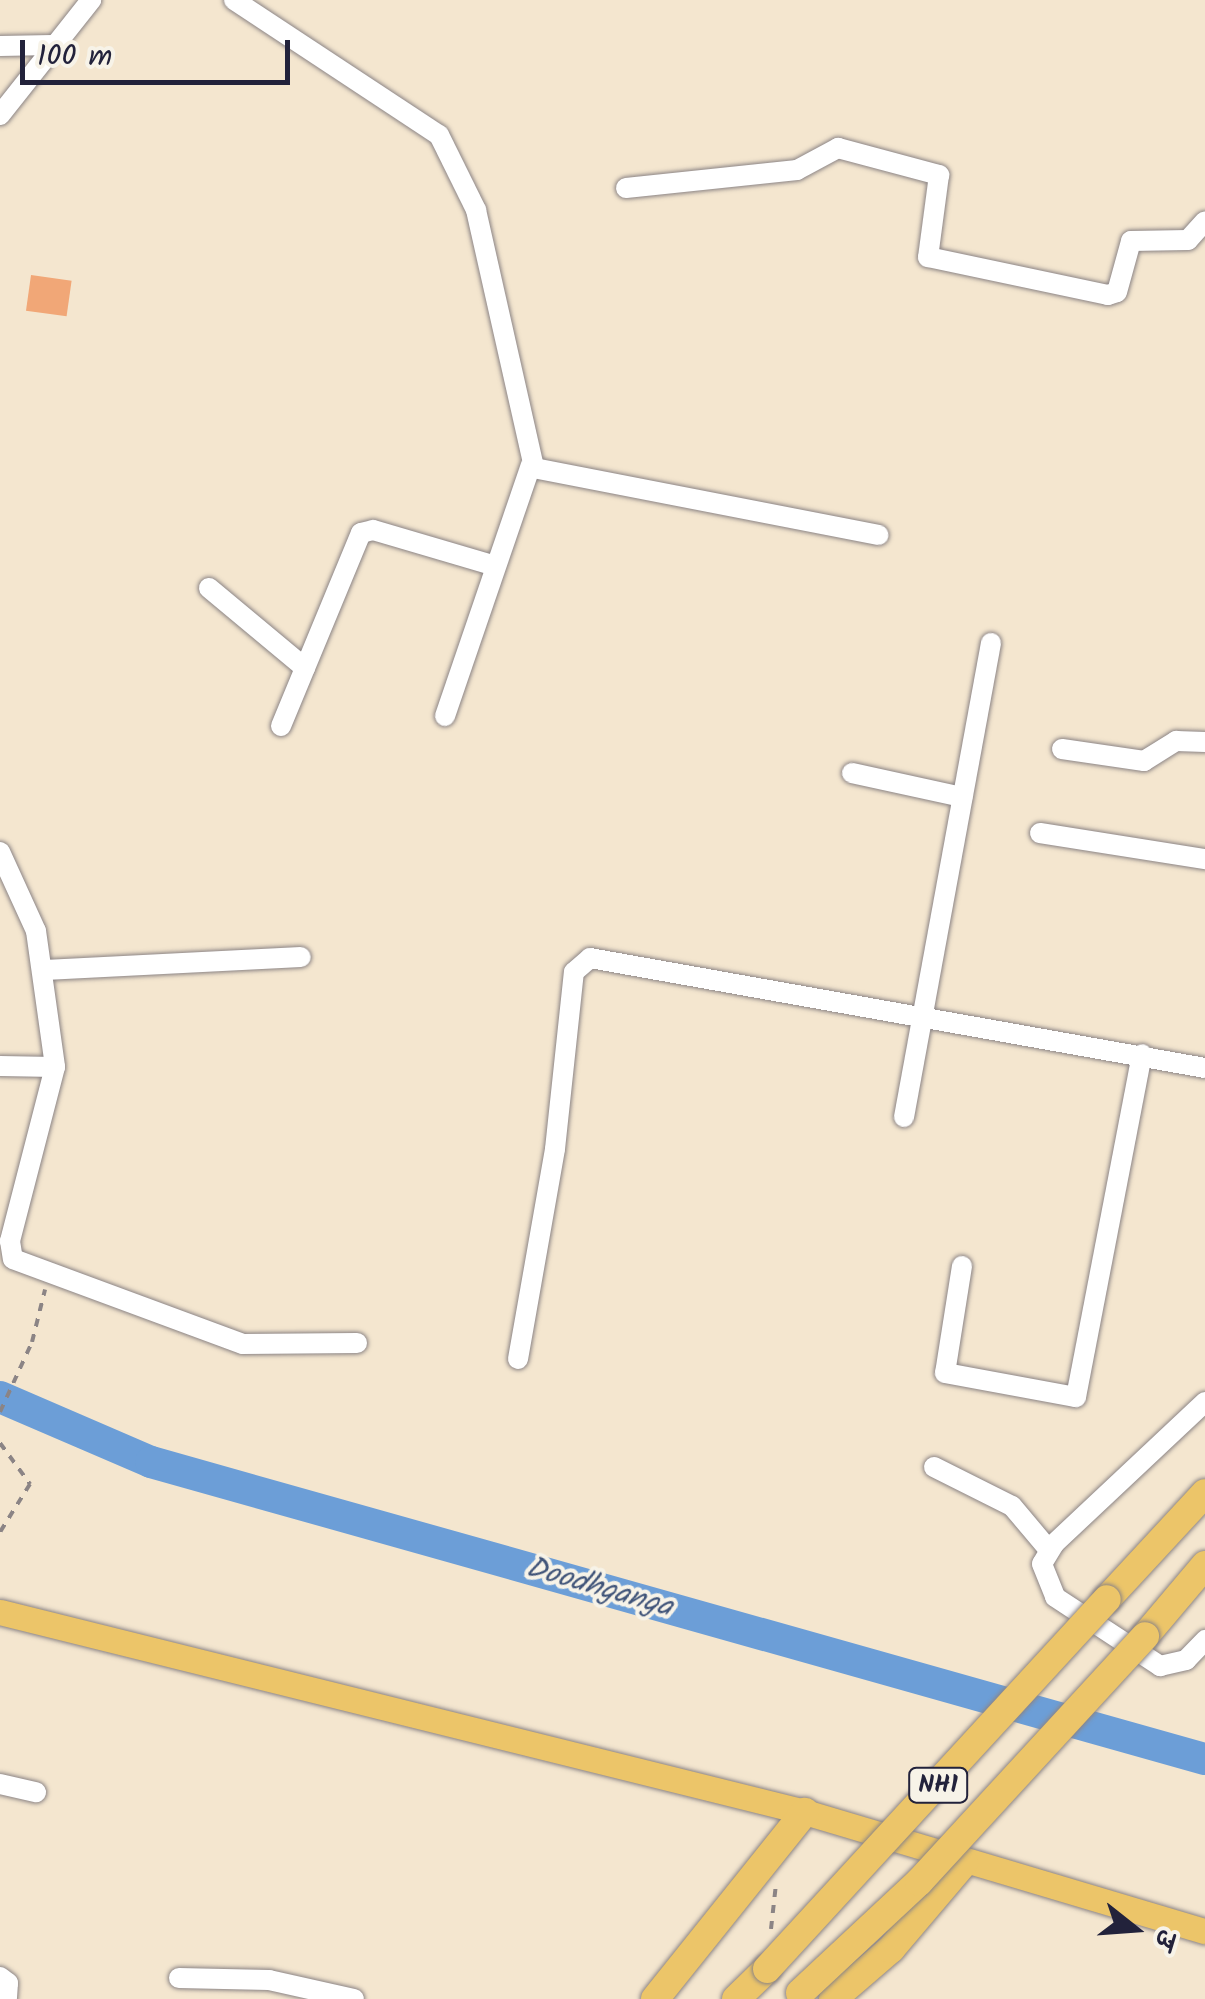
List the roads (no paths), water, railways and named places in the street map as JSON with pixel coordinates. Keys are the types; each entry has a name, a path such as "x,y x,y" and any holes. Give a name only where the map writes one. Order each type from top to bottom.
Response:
{"highway":[{"name":"NH1","path":"736,1999 1205,1493"},
{"name":"NH1","path":"797,1996 919,1882 1145,1636 1205,1565"},
{"path":"655,1999 805,1812"},
{"path":"833,1999 891,1949 964,1863"}],"main road":[{"path":"0,1612 805,1812 964,1863 1205,1932"}],"street":[{"path":"0,115 91,0"},
{"path":"234,0 439,135 476,210 531,465 445,716"},
{"path":"0,46 52,45"},
{"path":"626,188 797,170 838,148 939,175 928,257 1108,295 1117,292 1131,241 1188,240 1205,221"},
{"path":"531,465 880,535"},
{"path":"280,726 362,533 373,530 495,566"},
{"path":"208,588 305,668"},
{"path":"904,1117 991,643"},
{"path":"1062,749 1144,762 1176,742 1205,742"},
{"path":"852,773 962,797"},
{"path":"1040,833 1205,859"},
{"path":"0,852 30,915 45,970 55,1067 10,1241 10,1264 243,1344 357,1343"},
{"path":"45,970 301,957"},
{"path":"518,1359 580,964 600,959 1205,1068"},
{"path":"962,1266 945,1372 1076,1398 1142,1054"},
{"path":"0,1066 55,1067"},
{"path":"1205,1402 1049,1550 1042,1573 1055,1598 1160,1666 1186,1660 1205,1640"},
{"path":"934,1467 1012,1506 1049,1550"},
{"path":"0,1784 36,1792"},
{"path":"0,1978 8,1983 7,1999"},
{"path":"179,1978 269,1980 354,1999"}],"waterway":[{"name":"Doodhganga","path":"0,1397 151,1462 1205,1759"}]}
